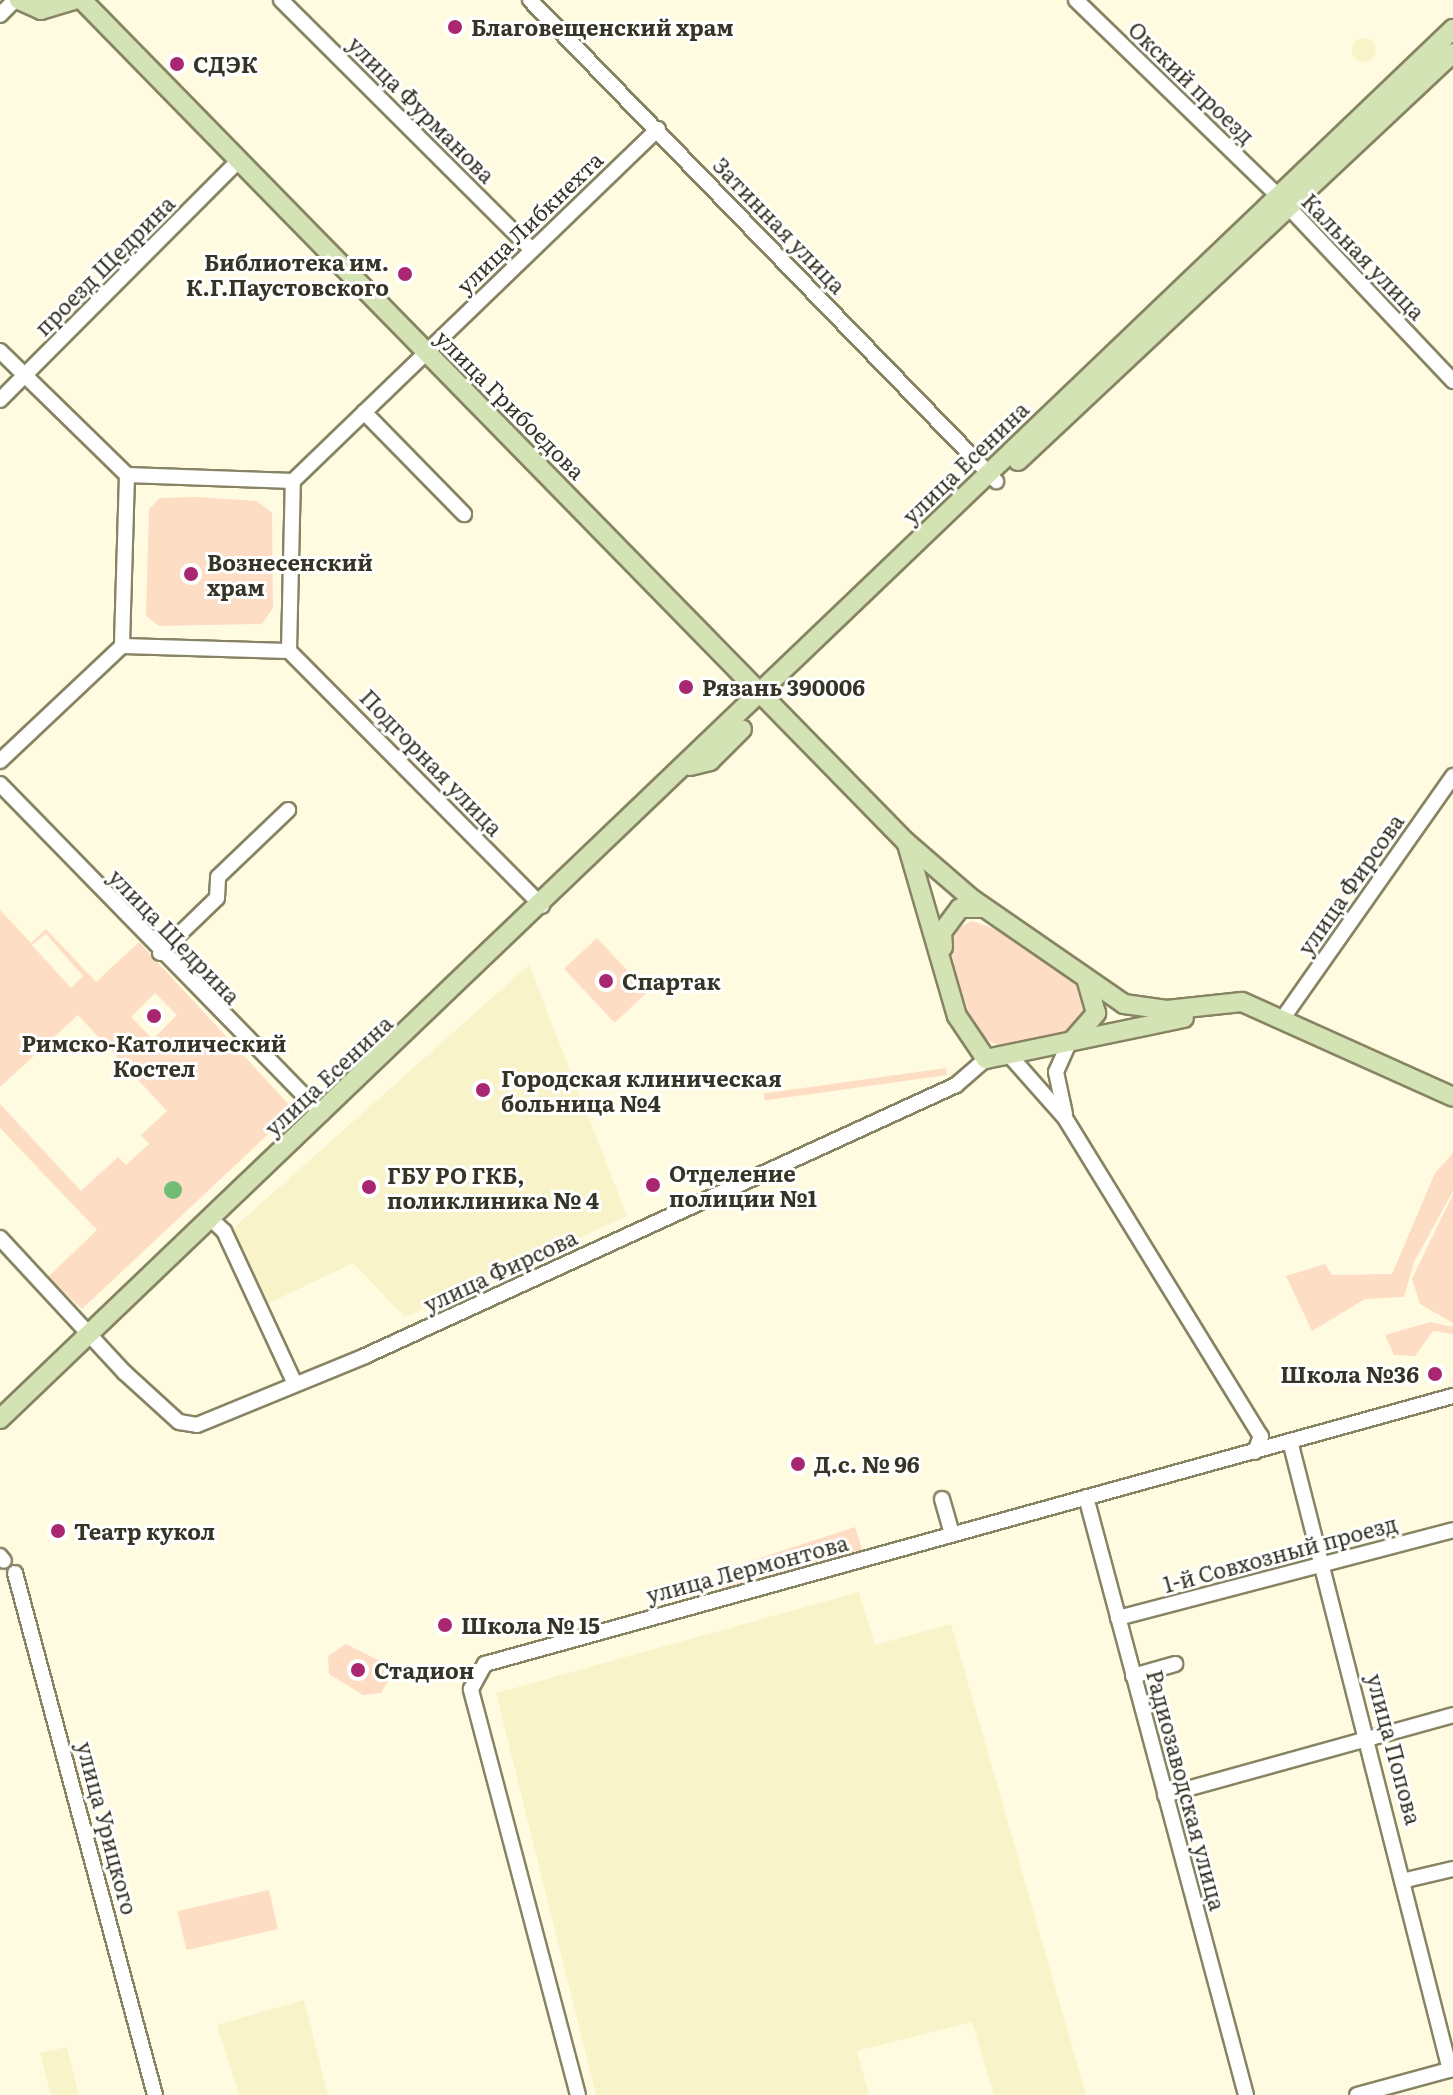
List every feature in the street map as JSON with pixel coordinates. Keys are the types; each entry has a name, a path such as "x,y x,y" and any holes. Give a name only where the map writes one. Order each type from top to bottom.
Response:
{"main road":[{"path":"17,0 41,10 74,0"},
{"name":"улица Грибоедова","path":"82,0 767,696 906,842 973,905 1145,1010 1214,1000 1277,1016"},
{"name":"улица Есенина","path":"0,1419 767,696 992,477 1443,55 1453,29"},
{"path":"906,842 928,906 957,1016 986,1059 1011,1057 1210,1012 1277,1016 1453,1097"},
{"path":"928,906 973,905"},
{"path":"943,962 942,932 973,905"},
{"path":"1068,1045 1096,1013 1085,976"}],"street":[{"path":"0,15 17,0"},
{"name":"улица Фурманова","path":"281,0 532,250"},
{"name":"Затинная улица","path":"530,0 992,477"},
{"name":"Окский проезд","path":"1076,0 1283,203"},
{"name":"улица Либкнехта","path":"293,481 658,129"},
{"name":"проезд Щедрина","path":"0,400 238,161"},
{"name":"Кальная улица","path":"1283,203 1453,381"},
{"path":"0,351 127,475 293,481 289,651 122,646"},
{"path":"364,412 464,514"},
{"path":"0,761 122,646 127,475"},
{"name":"Подгорная улица","path":"289,651 542,906"},
{"name":"улица Фирсова","path":"1277,1016 1453,776"},
{"name":"улица Щедрина","path":"0,784 160,953 322,1114"},
{"path":"160,953 217,898 218,877 288,810"},
{"path":"1065,1118 1056,1072 1068,1045"},
{"path":"1011,1057 1065,1118 1261,1436 1255,1452"},
{"name":"улица Фирсова","path":"0,1238 89,1334 179,1422 197,1425 295,1384 956,1085 986,1059"},
{"path":"211,1219 244,1277 295,1384"},
{"name":"улица Лермонтова","path":"578,2095 471,1689 485,1664 1453,1396"},
{"name":"улица Попова","path":"1290,1441 1370,1737 1451,2070"},
{"name":"Радиозаводская улица","path":"1086,1497 1246,2095"},
{"path":"942,1499 952,1534"},
{"name":"1-й Совхозный проезд","path":"1118,1618 1453,1530"},
{"name":"улица Урицкого","path":"15,1573 155,2095"},
{"path":"1133,1676 1175,1664"},
{"path":"1165,1795 1453,1715"},
{"path":"1406,1880 1453,1869"},
{"path":"1357,2095 1451,2070"}],"shaded area":[{"path":"1364,38 1373,41 1376,50 1373,59 1364,62 1355,59 1352,50 1355,41"},
{"path":"160,498 257,501 272,513 273,608 262,624 159,626 146,616 149,509"},
{"path":"0,910 31,943 46,929 96,982 139,942 294,1110 82,1309 48,1277 97,1230 0,1128 0,1104 81,1191 118,1157 126,1165 149,1144 141,1135 167,1111 78,1015 0,1087","holes":["46,934 83,976 71,988 32,945","155,993 177,1015 153,1039 131,1017"]},
{"path":"972,921 1016,936 1080,981 1089,1013 1073,1031 1002,1047 977,1035 950,960 956,929"},
{"name":"Спартак","path":"597,938 647,992 615,1023 564,969"},
{"name":"Городская клиническая больница №4","path":"529,965 627,1216 405,1317 353,1263 263,1306 230,1231"},
{"path":"946,1068 947,1075 765,1101 764,1094"},
{"path":"1453,1153 1453,1191 1414,1262 1404,1297 1365,1299 1312,1331 1286,1276 1325,1264 1332,1275 1392,1274 1435,1173"},
{"path":"173,1181 182,1190 173,1199 164,1190"},
{"path":"1453,1194 1453,1323 1420,1304 1412,1279"},
{"path":"1430,1322 1453,1327 1453,1334 1433,1331 1415,1356 1394,1355 1385,1335"},
{"path":"855,1527 864,1555 725,1600 716,1572"},
{"path":"859,1592 875,1645 951,1624 1086,2095 994,2095 972,2022 857,2051 869,2095 596,2095 496,1693"},
{"name":"Стадион","path":"346,1644 384,1663 390,1678 381,1693 363,1695 329,1674 328,1656"},
{"path":"269,1890 278,1929 186,1950 177,1911"},
{"path":"304,2000 328,2095 239,2095 217,2025"},
{"path":"67,2047 79,2095 51,2095 40,2053"}],"place":[{"name":"Благовещенский храм","path":"455,27"},
{"name":"СДЭК","path":"177,64"},
{"name":"Библиотека им. К.Г.Паустовского","path":"405,274"},
{"name":"Вознесенский храм","path":"191,574"},
{"name":"Рязань 390006","path":"686,687"},
{"name":"Спартак","path":"606,981"},
{"name":"Римско-Католический Костел","path":"154,1016"},
{"name":"Городская клиническая больница №4","path":"483,1090"},
{"name":"Отделение полиции №1","path":"653,1185"},
{"name":"ГБУ РО ГКБ, поликлиника № 4","path":"369,1187"},
{"name":"Школа №36","path":"1435,1374"},
{"name":"Д.с. № 96","path":"798,1464"},
{"name":"Театр кукол","path":"58,1531"},
{"name":"Школа № 15","path":"445,1625"},
{"name":"Стадион","path":"358,1670"}]}
